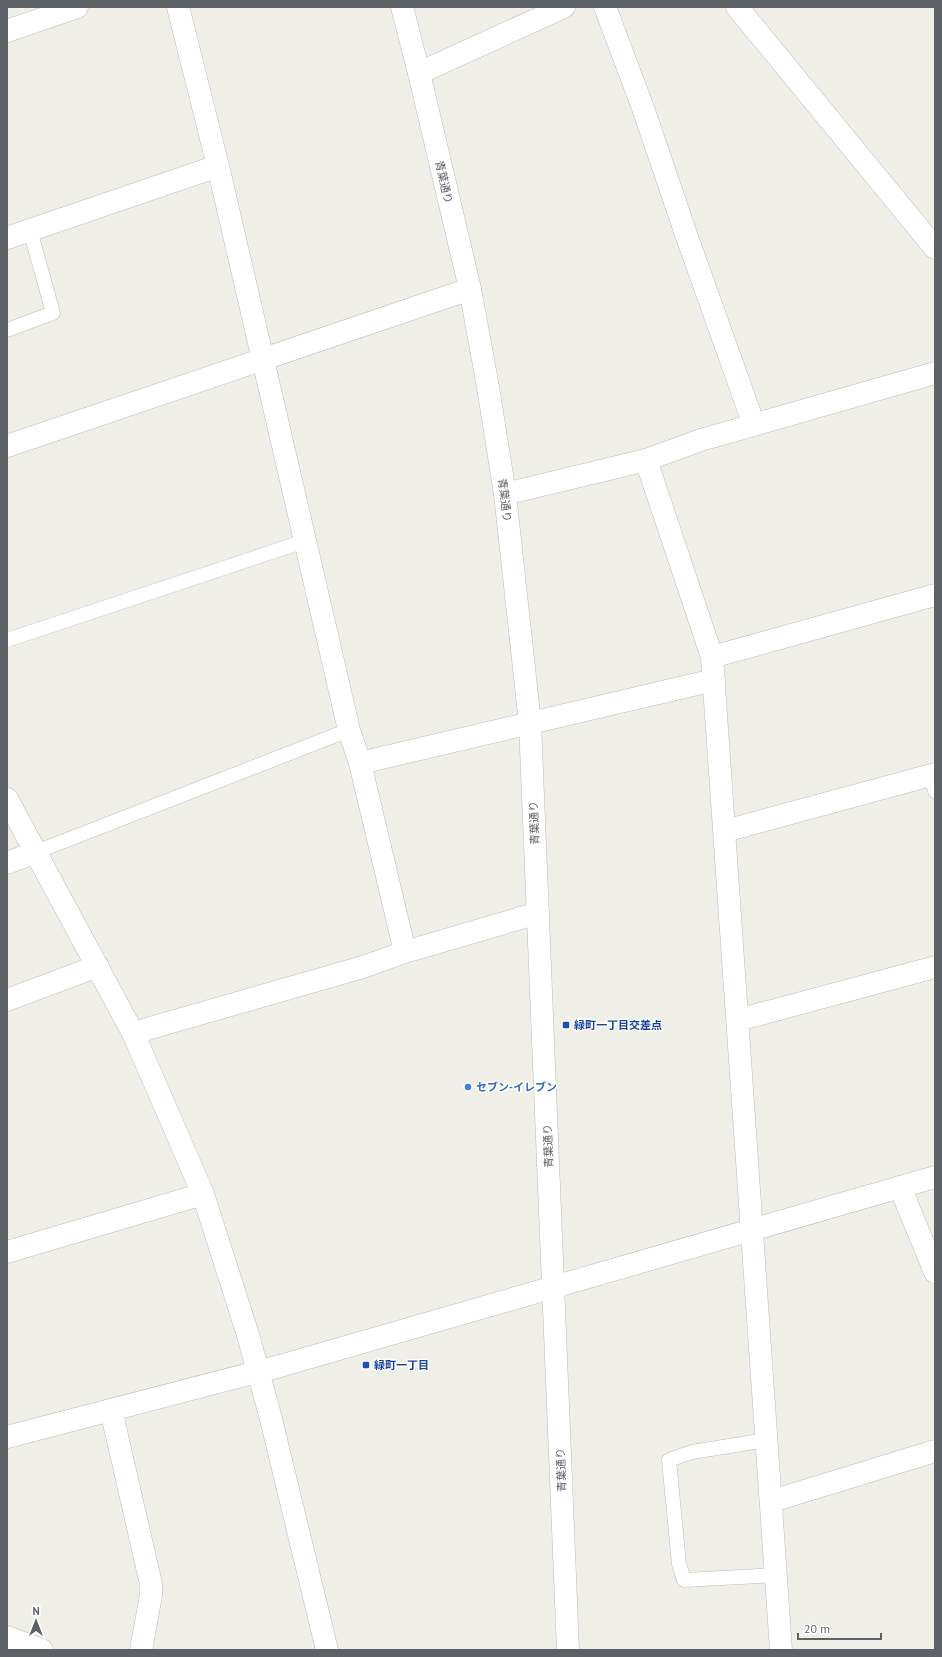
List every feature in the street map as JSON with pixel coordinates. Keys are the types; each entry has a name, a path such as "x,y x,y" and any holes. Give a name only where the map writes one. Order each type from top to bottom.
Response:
{"street":[{"path":"7,31 77,7"},
{"path":"178,7 218,166 349,730 360,763 405,952"},
{"name":"青葉通り","path":"402,7 470,289 488,387 505,494 530,723 568,1650"},
{"path":"419,73 564,7"},
{"path":"605,7 644,108 690,245 754,425"},
{"path":"737,7 935,248"},
{"path":"7,238 218,166"},
{"path":"7,446 470,289"},
{"path":"505,494 646,460 701,440 935,373"},
{"path":"646,460 712,657 738,1020 751,1231 766,1440 772,1501 781,1650"},
{"path":"712,657 935,596"},
{"path":"360,763 714,680"},
{"path":"725,831 934,780"},
{"path":"7,799 134,1035 203,1194 258,1372 272,1423 327,1650"},
{"path":"7,863 36,852"},
{"path":"134,1035 147,1029 363,967 405,952 538,913"},
{"path":"7,1000 98,966"},
{"path":"738,1020 935,967"},
{"path":"7,1437 258,1372 935,1177"},
{"path":"900,1187 935,1272"},
{"path":"7,1252 203,1194"},
{"path":"111,1410 151,1584 151,1595 141,1650"},
{"path":"772,1501 935,1451"},
{"path":"7,1637 42,1650"}],"lane":[{"path":"7,330 53,313 30,230"},
{"path":"7,640 305,541"},
{"path":"36,852 349,730"},
{"path":"766,1440 692,1452 669,1460 679,1564 684,1580 776,1575"}],"place":[{"name":"緑町一丁目交差点","path":"566,1025"},
{"name":"セブン-イレブン","path":"468,1087"},
{"name":"緑町一丁目","path":"366,1365"}]}
